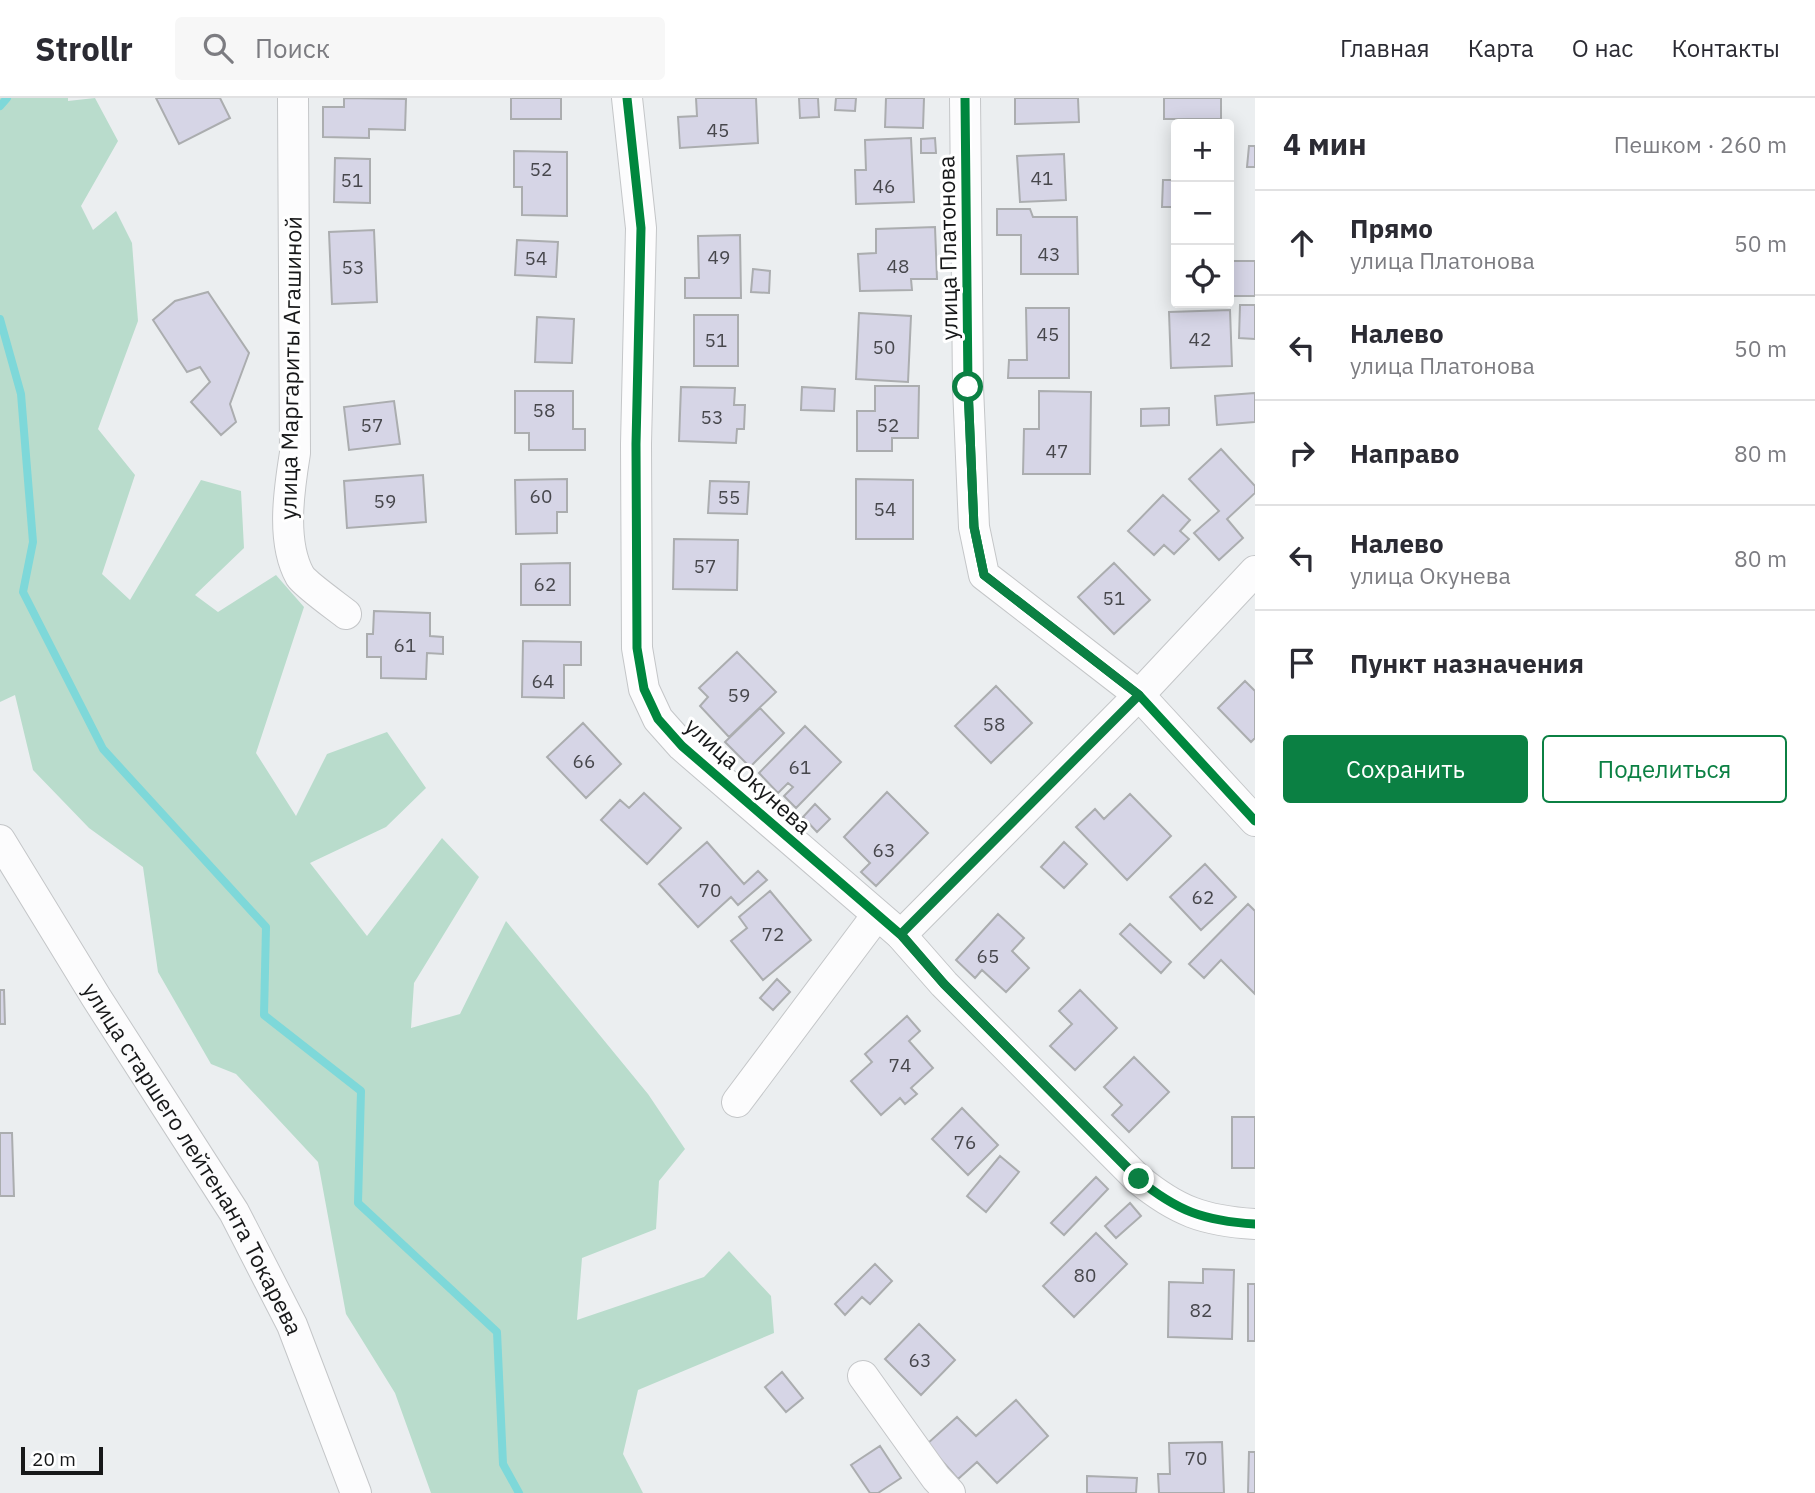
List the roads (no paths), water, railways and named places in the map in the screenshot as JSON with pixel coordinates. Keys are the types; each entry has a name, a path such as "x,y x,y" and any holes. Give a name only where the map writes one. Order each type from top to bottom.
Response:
{"street":[{"name":"улица Маргариты Агашиной","path":"293,98 295,453 289,491 289,540 301,577 346,614"},
{"name":"улица Окунева","path":"627,98 641,228 636,444 637,649 644,690 658,719 682,746 901,934 944,984 1139,1179 1164,1199 1189,1213 1255,1224"},
{"name":"улица Платонова","path":"965,98 970,429 974,527 984,575 1139,695 1255,821"},
{"path":"901,934 1139,695 1255,572"},
{"name":"улица старшего лейтенанта Токарева","path":"0,840 96,997 234,1212 292,1325 356,1493"},
{"path":"737,1102 877,915"},
{"path":"863,1376 936,1478 950,1493"}],"waterway":[{"path":"0,106 7,98"},
{"path":"0,319 21,394 33,542 23,592 103,749 266,927 264,1015 361,1091 358,1203 497,1332 503,1464 519,1493"}]}
